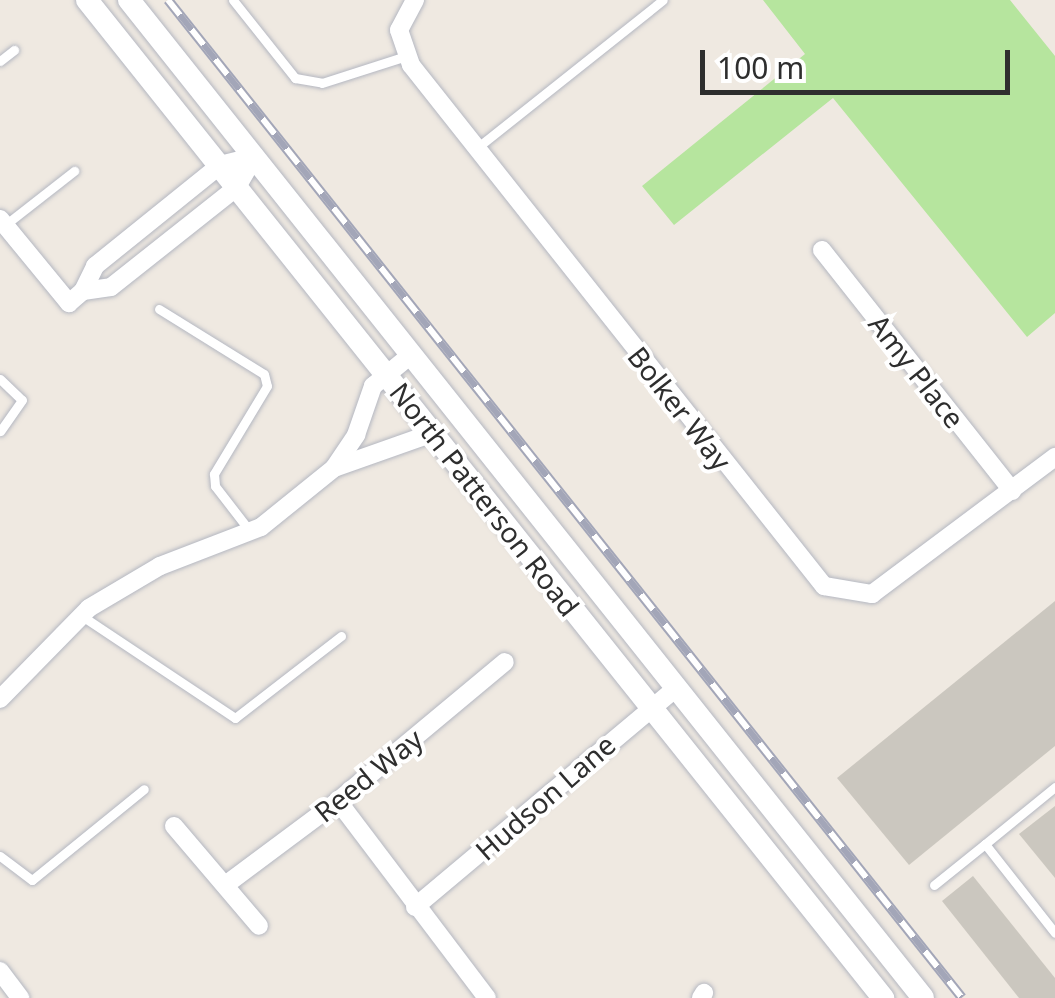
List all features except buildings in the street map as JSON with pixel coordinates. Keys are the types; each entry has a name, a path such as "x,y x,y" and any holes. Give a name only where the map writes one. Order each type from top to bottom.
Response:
{"street":[{"name":"North Patterson Road","path":"87,0 883,998"},
{"name":"North Patterson Road","path":"130,0 923,998"},
{"path":"406,56 400,30 415,0"},
{"name":"Bolker Way","path":"406,56 824,586 872,594 1055,457"},
{"path":"76,297 95,266 220,164 254,156"},
{"path":"76,297 111,287 237,187 254,156"},
{"path":"2,222 76,297"},
{"name":"Amy Place","path":"822,250 1012,491"},
{"path":"334,468 356,435 373,386 412,354"},
{"path":"0,699 82,616 126,582 250,532 334,468 434,432"},
{"name":"Reed Way","path":"228,883 338,801 505,662"},
{"name":"Hudson Lane","path":"415,907 676,688"},
{"path":"338,801 487,998"},
{"path":"174,826 228,883 259,926"},
{"path":"0,971 20,998"}],"lane":[{"path":"233,0 295,78 322,83 406,56"},
{"path":"476,149 663,0"},
{"path":"0,61 14,50"},
{"path":"2,222 74,171"},
{"path":"159,309 264,374 267,386 214,474 214,486 250,532"},
{"path":"0,379 22,400 0,431"},
{"path":"82,616 235,718 341,636"},
{"path":"934,885 1055,787"},
{"path":"0,856 32,880 144,789"},
{"path":"984,844 1055,933"}],"green space":[{"path":"763,0 1010,0 1055,56 1055,313 1027,337 833,98 674,225 642,186 805,54"}],"railway":[{"path":"168,0 962,998"}]}
